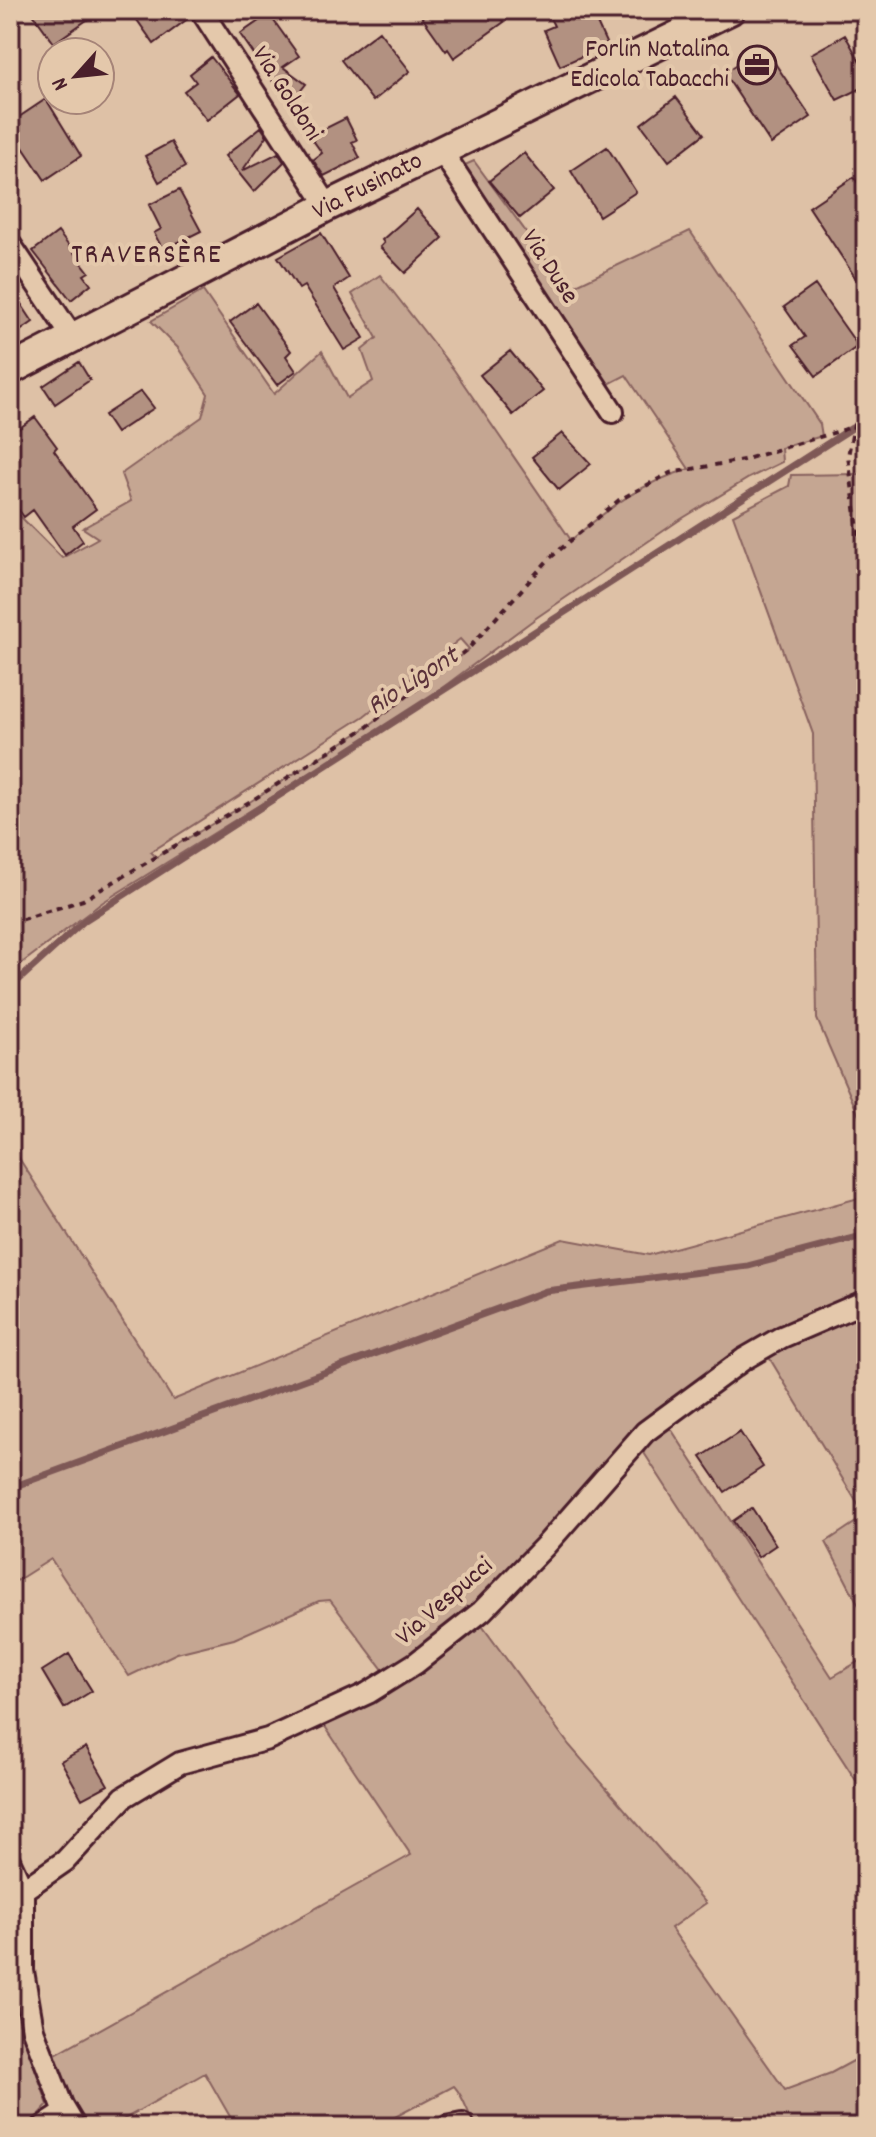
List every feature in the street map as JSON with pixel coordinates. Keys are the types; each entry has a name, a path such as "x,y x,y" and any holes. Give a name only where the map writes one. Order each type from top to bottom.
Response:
{"main road":[{"name":"Via Fusinato","path":"10,370 328,206 730,10"}],"street":[{"name":"Via Goldoni","path":"201,10 328,206"},
{"name":"Via Duse","path":"441,150 613,412"},
{"path":"10,244 73,338"},
{"name":"Via Vespucci","path":"23,1890 65,1861 124,1797 180,1763 268,1739 368,1693 416,1663 482,1611 545,1546 645,1432 744,1359 782,1337 866,1301"},
{"path":"10,1862 23,1890 23,1971 33,2030 71,2119 43,2127"},
{"path":"447,2127 462,2124 464,2127"}],"path":[{"path":"866,389 854,425 849,468 866,588"},
{"path":"10,923 83,900 251,801 367,727 469,648 550,558 619,500 670,473 743,460 866,420"}],"shaded area":[{"path":"474,161 568,289 690,231 820,424 822,436 781,448 782,462 678,521 536,618 411,711 103,902 10,972 10,511 13,509 62,558 98,538 83,528 131,501 121,474 202,417 208,394 178,348 151,321 203,291 274,394 322,351 347,398 373,381 362,350 377,338 352,294 380,275 454,370 571,540 640,489 689,469 626,375 605,386 465,165","holes":["460,639 469,649 367,727 156,857 151,852 364,716"]},
{"path":"860,474 866,513 866,1132 817,1019 813,734 733,515 789,486 791,475"},
{"path":"10,1144 173,1400 563,1239 649,1255 866,1196 866,1619 826,1542 865,1516 767,1354 664,1418 832,1677 866,1657 866,1796 637,1442 475,1616 569,1745 706,1903 671,1928 785,2090 831,2073 866,2054 866,2127 476,2127 454,2086 376,2127 236,2127 205,2073 110,2127 87,2127 58,2072 45,2060 411,1855 318,1716 390,1679 330,1600 319,1601 234,1639 177,1653 129,1676 51,1559 10,1585"},
{"path":"10,1975 24,2038 48,2105 28,2127 10,2127"}],"building":[{"path":"30,10 101,10 64,36 49,36"},
{"path":"130,10 188,10 190,17 154,44"},
{"path":"417,10 495,10 504,22 454,58"},
{"path":"546,10 591,10 607,45 560,66 544,30 554,26"},
{"path":"269,14 299,56 283,67 306,84 294,99 276,86 240,34"},
{"path":"379,31 410,71 373,101 341,60"},
{"path":"845,35 866,72 866,86 837,100 811,54"},
{"path":"764,47 811,117 771,144 724,73"},
{"path":"211,57 240,94 207,120 184,91 196,82 190,74"},
{"path":"676,97 704,134 669,161 641,124"},
{"path":"36,106 36,116 56,116 81,156 45,180 10,128 10,123"},
{"path":"346,118 357,140 352,142 360,158 324,176 313,160 322,153 310,136"},
{"path":"261,127 267,136 242,171 278,153 284,162 254,192 225,156"},
{"path":"171,142 185,167 159,182 145,156"},
{"path":"607,147 636,192 599,216 571,171"},
{"path":"524,153 554,190 520,218 489,181"},
{"path":"854,177 866,196 866,294 809,207"},
{"path":"179,190 201,231 163,250 154,233 161,229 149,205"},
{"path":"417,209 443,238 405,273 380,247 384,243 382,240"},
{"path":"58,232 89,272 84,275 91,284 71,300 33,251"},
{"path":"321,233 349,278 334,288 364,338 344,350 304,286 299,289 278,257"},
{"path":"815,285 858,346 816,376 793,345 805,337 784,307"},
{"path":"10,287 33,322 10,338"},
{"path":"256,303 291,351 286,356 296,371 277,385 230,322"},
{"path":"510,351 543,391 513,415 480,375"},
{"path":"79,362 90,380 55,404 43,386"},
{"path":"141,391 154,408 116,433 104,415"},
{"path":"35,417 57,447 54,450 96,509 73,526 83,541 65,555 33,510 24,517 10,498 10,435"},
{"path":"562,433 591,464 559,490 532,457"},
{"path":"740,1432 763,1467 725,1492 701,1457"},
{"path":"752,1508 776,1545 758,1557 733,1521"},
{"path":"69,1654 92,1691 64,1708 42,1671"},
{"path":"86,1747 108,1785 82,1799 61,1761"}],"waterway":[{"name":"Rio Ligont","path":"10,988 85,920 852,428"},
{"path":"10,1488 546,1291 748,1266 866,1235"}],"place":[{"name":"Forlin Natalina Edicola Tabacchi","path":"757,65"}],"district":[{"name":"TRAVERSÈRE","path":"147,257"}]}
